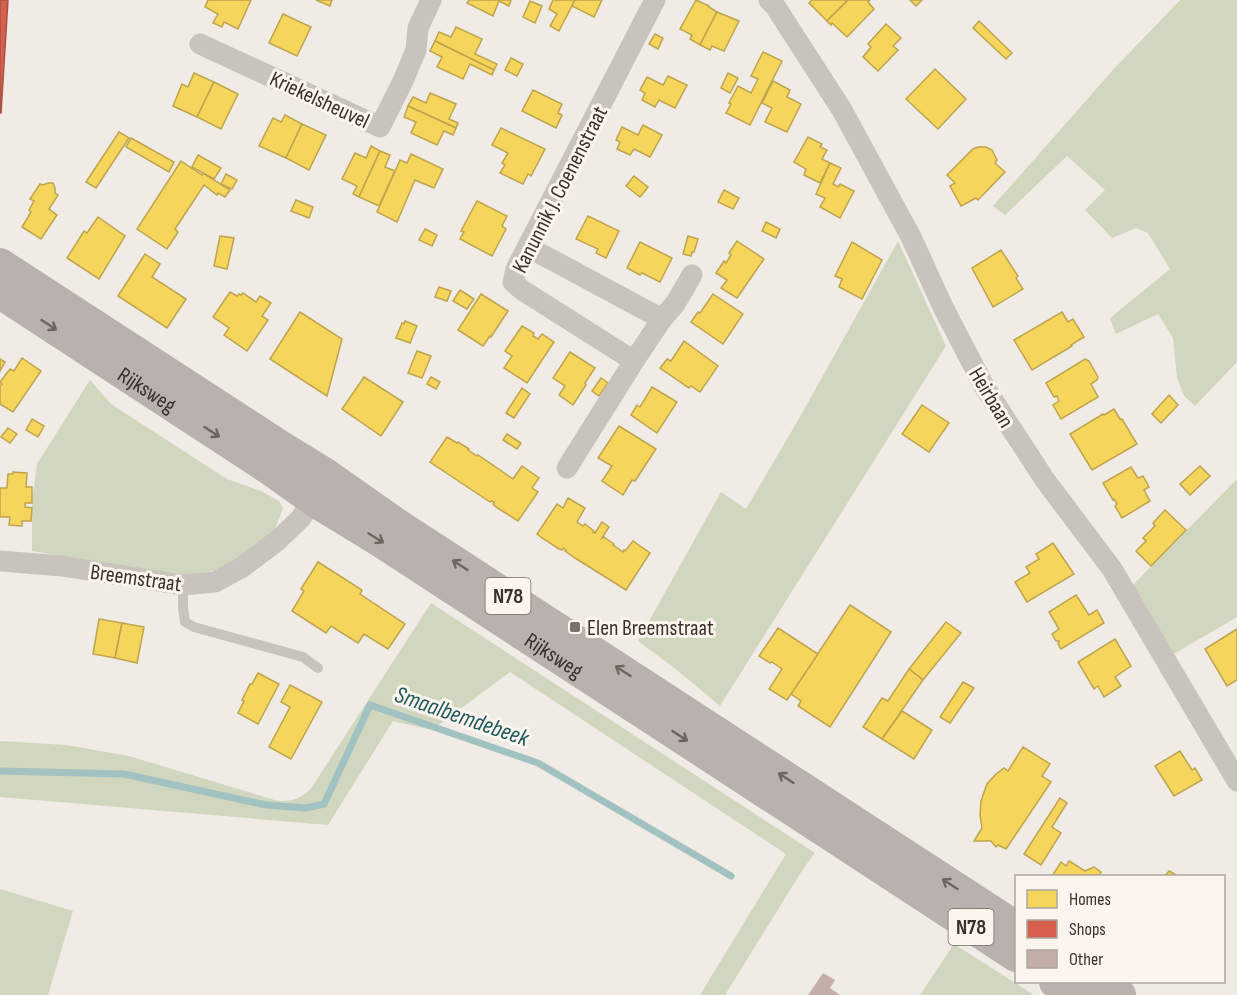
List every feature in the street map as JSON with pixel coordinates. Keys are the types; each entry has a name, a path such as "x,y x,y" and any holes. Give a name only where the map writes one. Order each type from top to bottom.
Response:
{"main road":[{"name":"Rijksweg","path":"0,264 327,475 398,525 1015,926"},
{"name":"Rijksweg","path":"0,293 268,468 313,500 380,541 1015,955"},
{"path":"1058,983 1076,995"},
{"path":"1103,983 1120,995"}],"street":[{"name":"Kriekelsheuvel","path":"200,44 380,127 416,50 418,28 431,0"},
{"name":"Kanunnik J. Coenenstraat","path":"634,361 513,282 516,269 655,0"},
{"name":"Heirbaan","path":"769,0 842,110 911,237 943,308 985,388 1045,480 1112,569 1237,782"},
{"name":"Kanunnik J. Coenenstraat","path":"528,248 662,319"},
{"path":"567,468 634,361 675,304 692,275"},
{"name":"Breemstraat","path":"0,561 62,566 183,585 215,582 242,568 277,541 300,519 313,500"}],"lane":[{"path":"183,585 185,622 194,627 303,657 318,668"}],"green space":[{"path":"1180,0 1237,0 1237,362 1195,406 1184,396 1177,378 1173,338 1158,314 1116,334 1110,318 1170,269 1148,233 1136,228 1112,238 1085,210 1105,190 1067,156 1005,215 993,206 1112,71"},
{"path":"898,241 946,346 720,706 638,641 721,492 746,509"},
{"path":"90,380 111,404 227,479 261,491 279,501 283,508 275,529 262,544 223,568 184,576 32,551 32,503 37,464"},
{"path":"1237,479 1237,617 1172,655 1132,586"},
{"path":"431,603 815,853 725,995 700,995 786,854 510,672 432,730 393,721 328,825 0,797 0,741 66,745 129,756 278,801 297,798 312,787"},
{"path":"0,889 73,911 48,995 0,995"},
{"path":"954,944 1034,995 920,995"}],"building: Homes":[{"path":"208,0 251,0 238,29 224,22 222,27 213,23 218,14 205,7"},
{"path":"316,0 332,0 330,6"},
{"path":"469,0 511,0 509,6 499,1 493,16 467,3"},
{"path":"553,0 575,0 559,31 550,26 557,14 549,9"},
{"path":"575,0 602,0 594,17 572,6"},
{"path":"696,0 717,12 700,45 690,39 692,35 680,29"},
{"path":"812,0 848,0 827,21 809,3"},
{"path":"848,0 870,0 868,2 874,9 847,37 827,21"},
{"path":"910,0 922,0 916,6"},
{"path":"530,1 542,6 535,23 523,17"},
{"path":"717,12 739,21 724,51 712,46 710,50 700,45"},
{"path":"283,14 311,27 297,56 269,43"},
{"path":"979,21 1012,53 1006,59 973,28"},
{"path":"886,24 901,38 893,46 898,50 878,71 863,57 871,47 868,44"},
{"path":"456,27 482,39 475,54 497,64 494,70 435,41 439,32 451,37"},
{"path":"655,34 663,38 658,49 649,44"},
{"path":"435,41 494,70 492,75 470,64 463,79 437,67 442,57 430,51"},
{"path":"763,52 782,61 750,125 726,113 738,86 751,93 758,79 751,76"},
{"path":"511,58 523,64 517,76 505,70"},
{"path":"935,69 966,99 938,129 906,99"},
{"path":"194,73 214,82 197,117 173,106 182,84 188,87"},
{"path":"728,73 738,78 730,93 721,88"},
{"path":"668,76 687,85 675,108 659,100 655,107 642,100 645,93 640,90 647,77 663,85"},
{"path":"773,81 790,90 787,97 801,104 787,132 765,122 772,108 762,103"},
{"path":"214,82 238,94 221,129 197,117"},
{"path":"533,90 562,104 558,113 562,115 556,128 522,111"},
{"path":"430,93 456,104 449,119 458,123 456,128 408,106 413,97 426,103"},
{"path":"408,106 456,128 453,135 444,131 437,145 411,133 416,122 404,117"},
{"path":"285,115 302,124 286,158 259,146 273,118 281,122"},
{"path":"302,124 326,135 309,170 286,158"},
{"path":"643,125 662,135 650,157 634,149 630,155 617,149 620,142 616,140 622,127 638,135"},
{"path":"501,128 545,149 531,176 528,174 523,184 500,173 505,165 502,163 508,153 492,145"},
{"path":"119,132 129,138 96,188 86,182"},
{"path":"808,137 822,144 820,147 827,150 822,159 830,163 820,183 804,175 806,169 794,162"},
{"path":"131,138 174,162 169,172 126,147"},
{"path":"371,146 380,151 359,197 353,194 357,186 342,179 355,153 366,158"},
{"path":"978,147 992,150 997,160 995,163 1005,172 978,200 976,198 961,206 950,186 955,183 947,175 973,149"},
{"path":"380,151 390,155 385,167 395,171 379,206 359,197"},
{"path":"411,154 443,169 434,188 415,180 397,222 377,212 400,160 407,163"},
{"path":"198,155 221,168 214,179 192,167"},
{"path":"181,161 230,190 225,197 218,193 217,195 204,185 175,229 178,232 167,249 137,229"},
{"path":"830,163 841,168 833,184 838,187 840,184 854,191 840,218 820,207 825,198 816,194"},
{"path":"226,174 237,180 232,189 221,184"},
{"path":"634,176 648,187 640,197 626,186"},
{"path":"53,183 55,193 58,195 49,209 57,215 41,239 22,227 31,212 29,210 34,201 30,199 40,184"},
{"path":"724,190 739,198 733,209 718,202"},
{"path":"296,200 313,207 309,218 291,211"},
{"path":"477,201 507,216 502,226 506,229 492,256 460,239 464,232 461,231"},
{"path":"588,216 619,231 606,258 596,253 598,249 576,239"},
{"path":"98,217 125,236 99,279 67,258 84,231 87,233"},
{"path":"766,222 780,229 776,238 762,231"},
{"path":"425,229 437,235 432,246 419,240"},
{"path":"220,236 234,238 227,269 214,266"},
{"path":"688,236 698,239 691,256 683,254"},
{"path":"737,241 764,259 737,298 721,288 727,280 716,273 724,261 726,263"},
{"path":"640,242 672,258 660,282 627,268"},
{"path":"852,242 882,260 862,299 839,287 842,279 835,276"},
{"path":"1001,250 1018,276 1016,278 1023,289 993,307 972,268"},
{"path":"145,254 160,264 152,277 186,299 167,328 118,296"},
{"path":"439,287 451,291 447,301 435,297"},
{"path":"460,290 474,299 467,309 453,301"},
{"path":"230,292 237,296 243,293 256,302 260,296 271,303 262,316 268,320 247,351 224,335 229,328 213,317"},
{"path":"481,294 508,311 483,346 458,330"},
{"path":"713,294 743,314 723,344 691,322"},
{"path":"300,312 342,339 327,396 270,359"},
{"path":"1062,312 1068,322 1073,319 1084,337 1032,370 1014,340"},
{"path":"405,321 417,326 410,343 396,338"},
{"path":"522,326 534,333 533,336 538,339 542,334 554,342 527,383 504,368 512,356 505,351"},
{"path":"684,341 718,366 700,392 691,386 689,388 660,368 667,359 671,361"},
{"path":"417,351 431,356 422,378 408,373"},
{"path":"570,352 595,368 573,405 559,395 565,386 553,378"},
{"path":"22,358 41,371 13,412 0,404 2,384 0,382 10,369 14,371"},
{"path":"0,359 5,362 0,371"},
{"path":"1085,359 1089,361 1098,377 1091,384 1098,397 1061,419 1053,405 1059,401 1057,396 1054,397 1046,383"},
{"path":"364,377 403,402 381,436 342,409"},
{"path":"431,377 440,382 436,389 427,384"},
{"path":"601,378 608,383 599,396 592,391"},
{"path":"652,387 677,402 657,433 631,415 637,405 640,407"},
{"path":"522,388 530,394 514,418 506,413"},
{"path":"1169,395 1178,405 1161,423 1152,414"},
{"path":"922,405 949,423 929,452 902,434"},
{"path":"1114,409 1137,444 1092,470 1070,434"},
{"path":"32,419 44,426 38,437 26,430"},
{"path":"619,426 656,449 623,495 602,481 612,466 598,458"},
{"path":"8,428 17,434 10,443 1,437"},
{"path":"507,434 521,443 517,449 503,440"},
{"path":"447,437 513,479 522,466 539,478 532,488 538,492 518,521 496,507 494,502 490,502 430,462"},
{"path":"1200,466 1210,476 1190,495 1180,484"},
{"path":"1131,467 1138,478 1143,476 1149,487 1144,490 1150,501 1122,518 1115,506 1117,504 1103,483"},
{"path":"13,472 27,473 26,487 32,487 32,503 25,503 25,507 32,508 31,521 22,521 22,526 9,525 10,517 0,517 0,488 7,488 8,474 13,474"},
{"path":"568,498 585,508 577,522 583,526 585,524 595,533 602,522 609,527 602,538 604,537 623,552 633,541 650,553 626,590 563,548 559,549 537,534 557,504 563,508"},
{"path":"1165,510 1186,530 1151,566 1136,551 1146,541 1143,538 1155,526 1153,523"},
{"path":"1053,543 1074,574 1027,602 1015,582 1030,573 1026,567 1039,559 1036,554"},
{"path":"318,562 362,590 360,594 405,624 388,649 364,634 358,643 331,626 326,633 292,611 304,591 301,589"},
{"path":"1076,595 1089,615 1097,610 1104,623 1061,649 1059,641 1056,641 1052,634 1059,629 1049,612"},
{"path":"850,605 891,632 830,727 798,706 801,701 791,694"},
{"path":"99,619 122,623 115,658 93,654"},
{"path":"946,622 961,633 923,680 909,669"},
{"path":"122,623 144,627 137,663 115,658"},
{"path":"778,628 818,654 787,700 769,689 782,669 759,656"},
{"path":"1237,629 1237,680 1227,686 1205,649"},
{"path":"1115,639 1131,666 1115,677 1121,686 1104,697 1098,686 1094,689 1078,662"},
{"path":"909,669 923,680 882,739 863,727 882,698 888,701"},
{"path":"258,673 279,684 258,724 238,713 250,684"},
{"path":"963,682 974,688 950,723 940,717"},
{"path":"290,685 322,702 291,759 269,747 290,707 281,702"},
{"path":"902,711 932,730 914,759 882,739"},
{"path":"1023,747 1050,764 1042,776 1051,782 1006,849 998,845 996,847 991,841 974,841 982,828 981,801 987,784 1004,768 1008,771"},
{"path":"1180,751 1192,770 1195,768 1202,780 1174,796 1155,766"},
{"path":"1060,798 1067,803 1052,827 1061,833 1041,865 1024,854"},
{"path":"1069,861 1085,871 1094,867 1101,872 1100,875 1053,875 1061,862 1066,866"}],"building: Shops":[{"path":"0,0 8,0 1,113 0,113"}],"building: Other":[{"path":"823,973 835,980 830,988 840,995 808,995"}],"waterway":[{"name":"Smaalbemdebeek","path":"0,771 124,774 266,805 306,808 324,804 370,705 538,763 731,876"}],"place":[{"name":"Elen Breemstraat","path":"575,627"}]}
